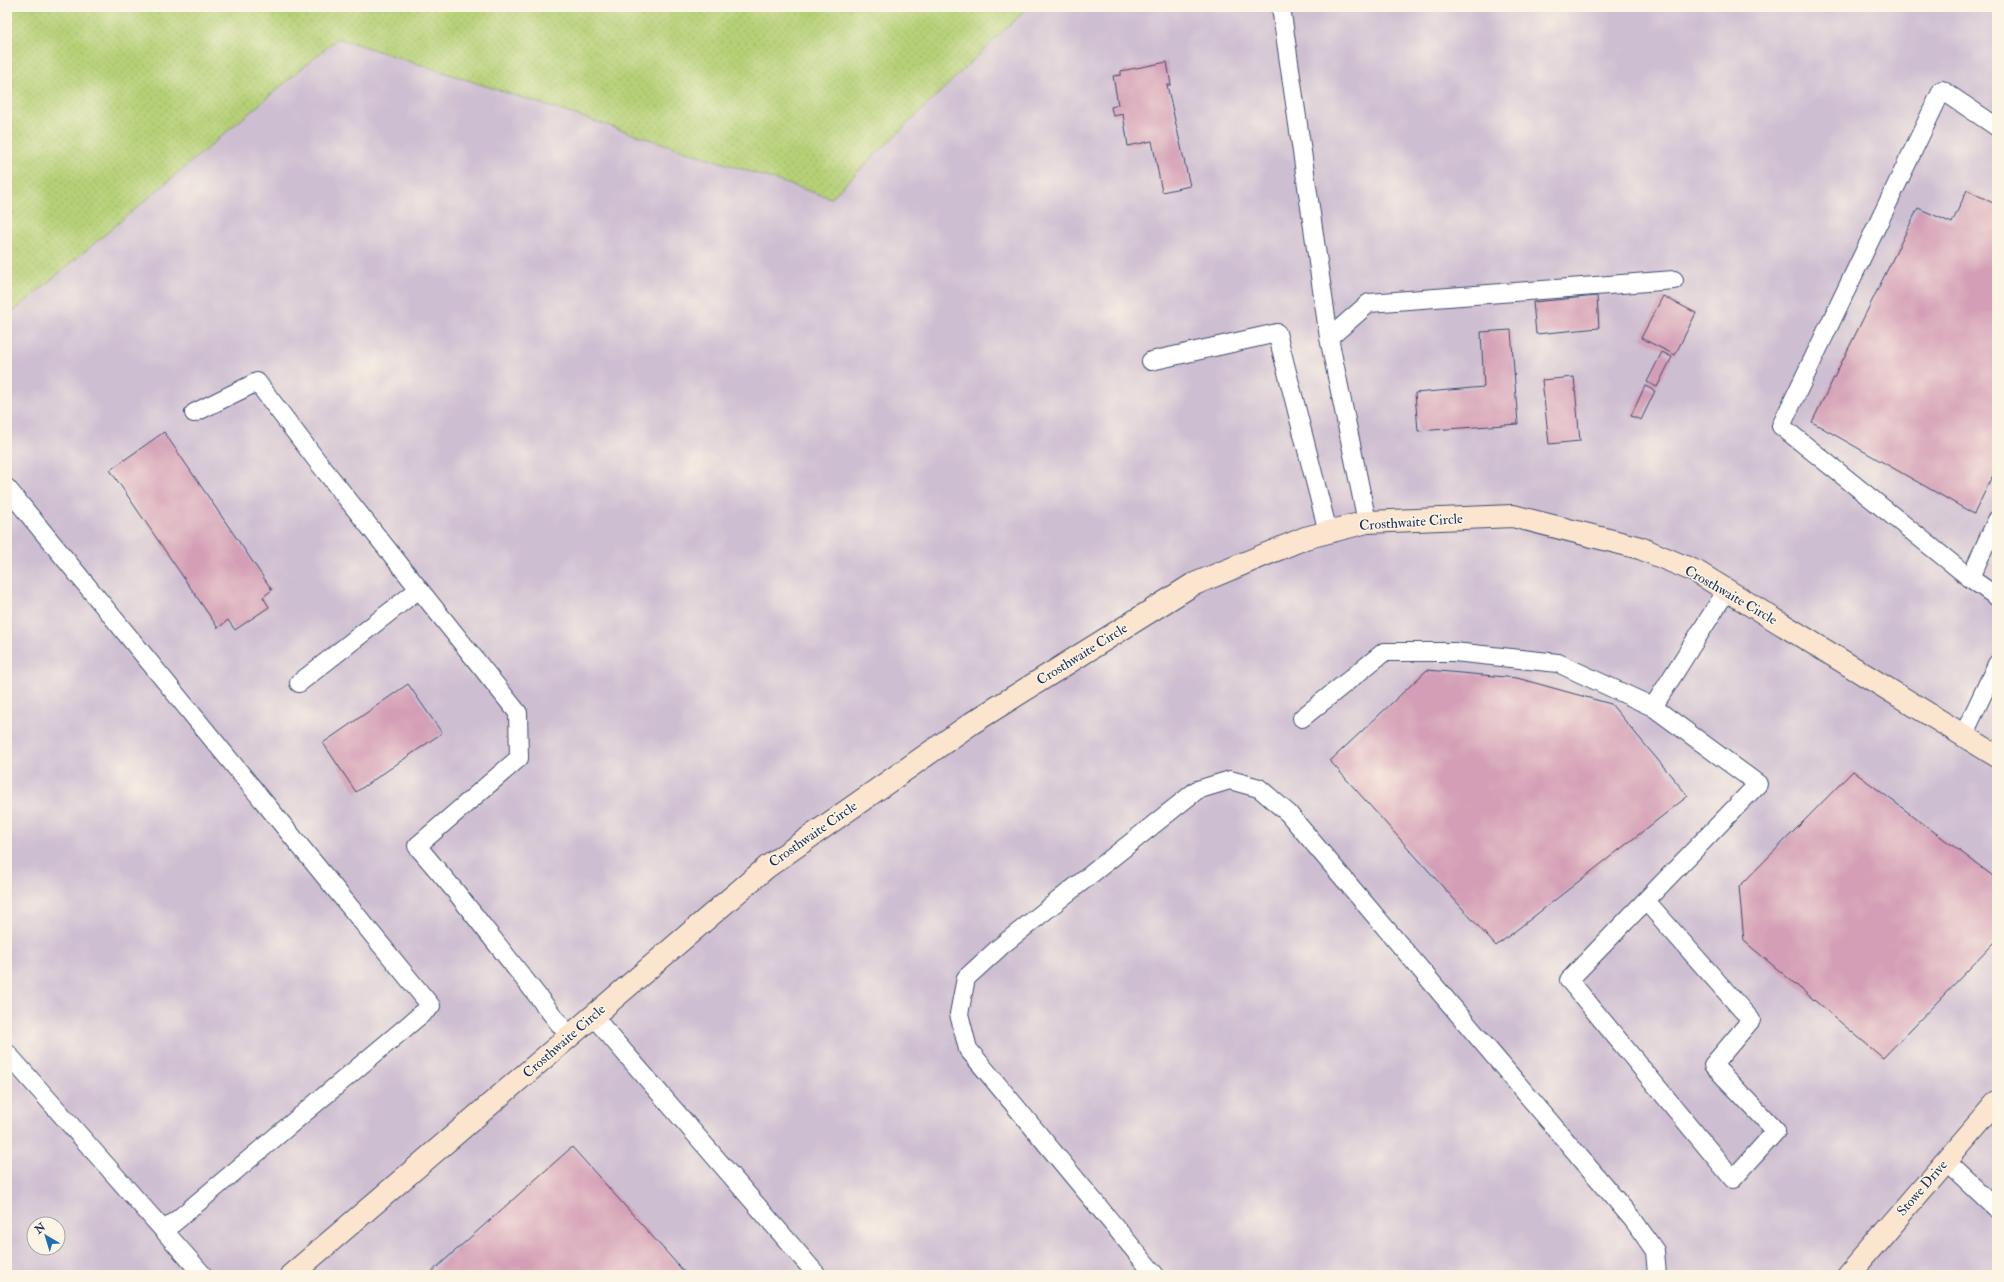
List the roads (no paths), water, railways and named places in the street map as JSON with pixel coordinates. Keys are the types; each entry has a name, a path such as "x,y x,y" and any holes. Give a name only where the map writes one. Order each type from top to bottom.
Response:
{"street":[{"name":"Crosthwaite Circle","path":"291,1275 767,867 972,723 1192,584 1305,538 1368,522 1513,516 1640,548 1697,572 1997,756"},
{"name":"Stowe Drive","path":"1848,1275 1997,1102"}],"lane":[{"path":"1281,7 1329,338 1368,522"},
{"path":"1997,128 1942,90 1781,426 1970,578 1997,597"},
{"path":"1329,338 1369,303 1674,280"},
{"path":"1151,361 1277,333 1328,532"},
{"path":"194,413 257,382 318,462 518,713 519,758 417,846 456,892 569,1036"},
{"path":"7,488 431,1006 164,1231"},
{"path":"1970,578 1997,520"},
{"path":"299,683 419,589"},
{"path":"1653,707 1727,590"},
{"path":"1302,718 1384,652 1454,652 1558,663 1653,707 1758,784 1569,980 1732,1178 1776,1132 1713,1065 1751,1020 1646,901"},
{"path":"1963,736 1997,664"},
{"path":"1155,1275 968,1049 959,1014 966,978 1001,946 1197,790 1230,780 1259,788 1288,813 1634,1221 1655,1251 1657,1275"},
{"path":"593,1016 817,1275"},
{"path":"7,1053 203,1275"},
{"path":"1946,1161 1997,1209"}]}
